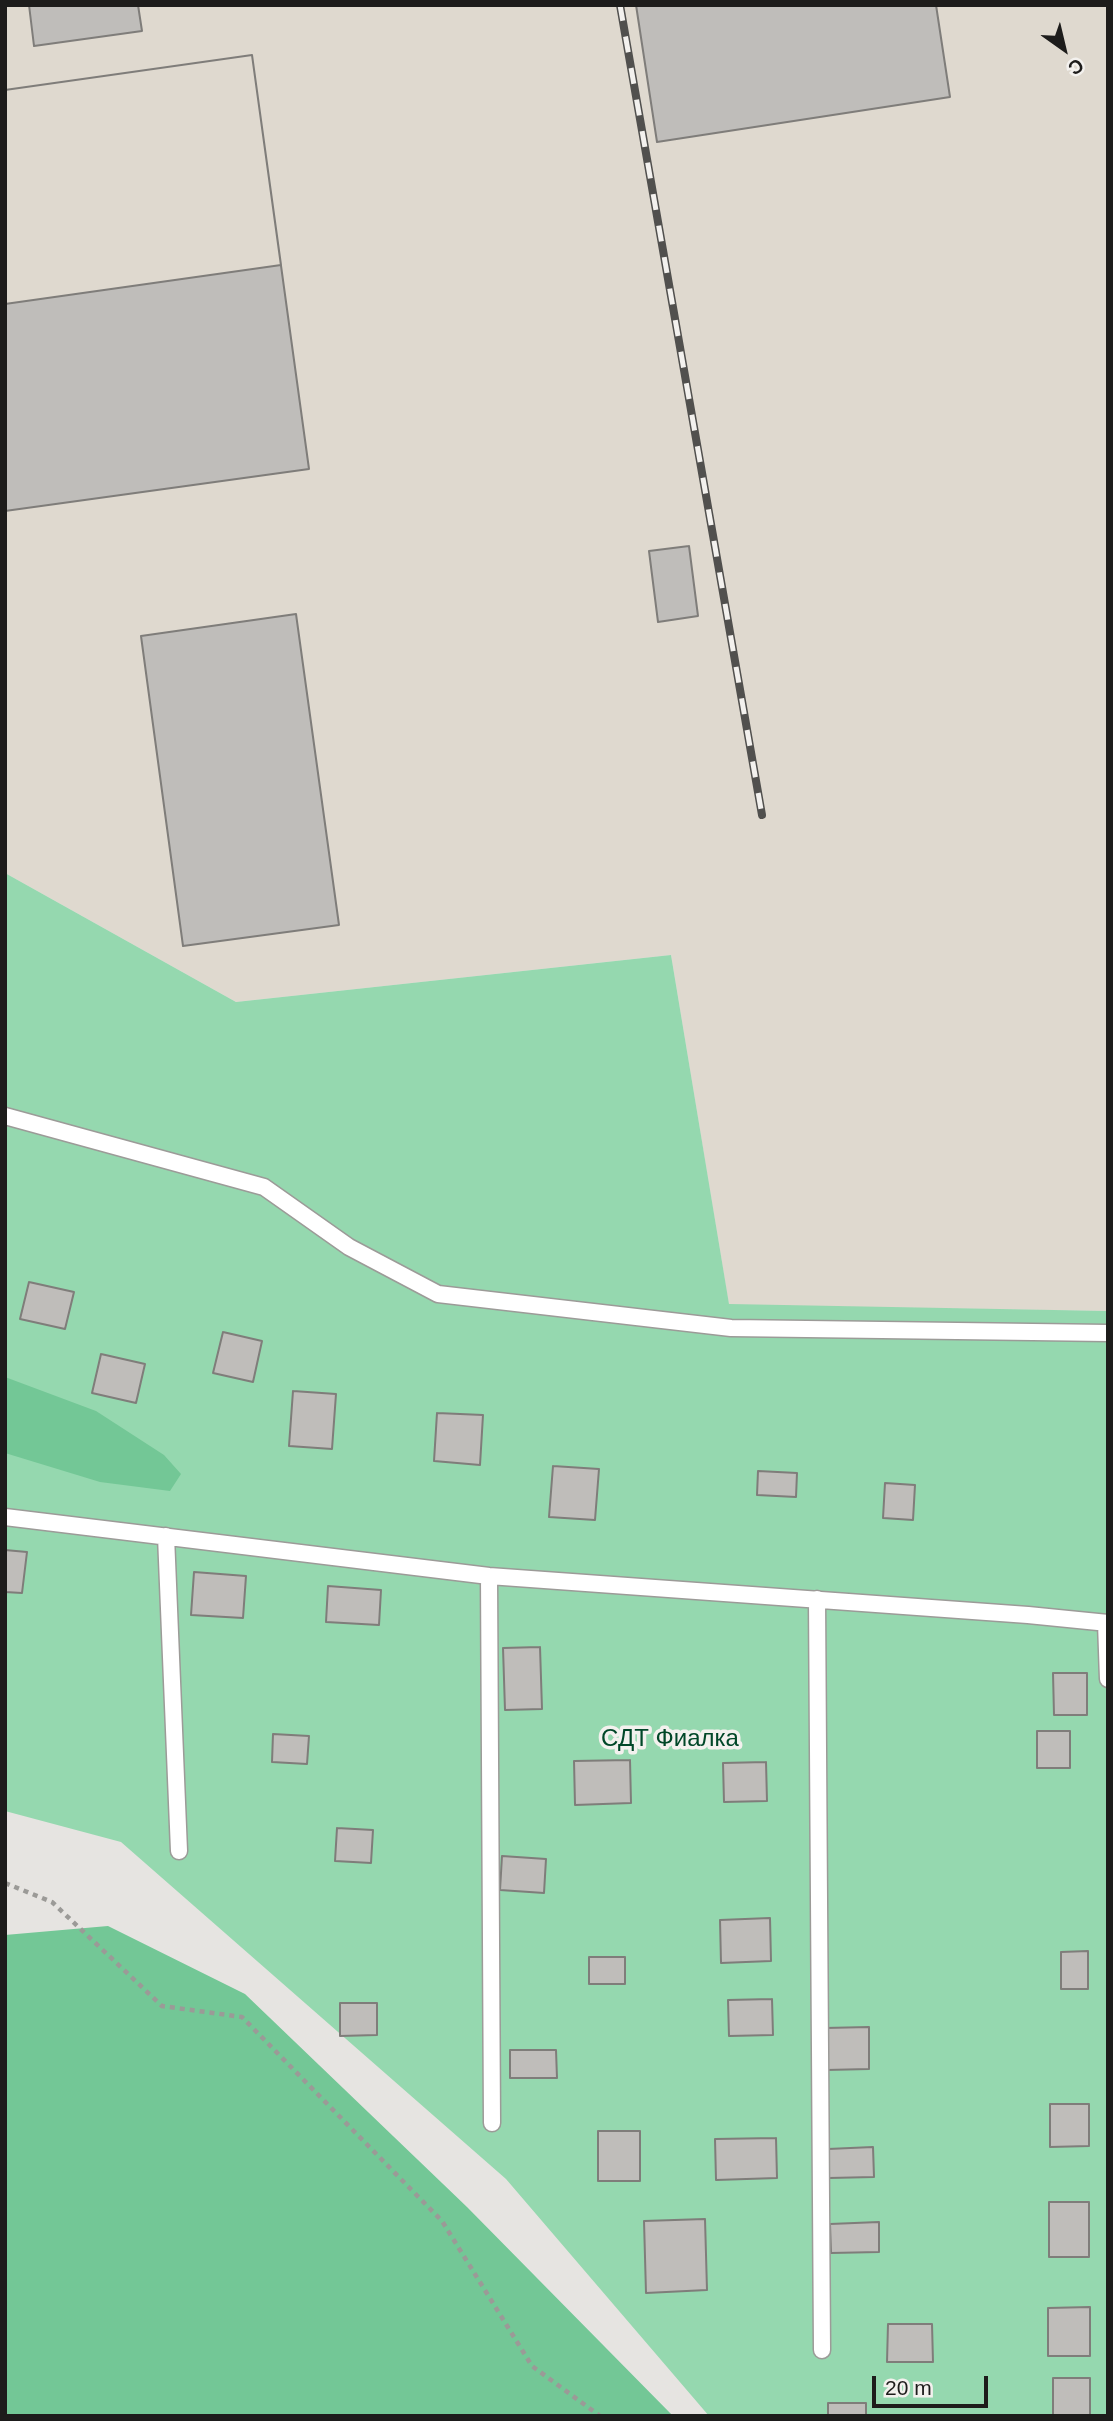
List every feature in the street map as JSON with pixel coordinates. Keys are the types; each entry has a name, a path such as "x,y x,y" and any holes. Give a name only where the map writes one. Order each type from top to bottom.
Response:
{"lane":[{"path":"5,1116 264,1187 349,1247 438,1294 731,1328 1108,1333"},
{"path":"5,1517 489,1576 1107,1623 1108,1679"},
{"path":"166,1536 178,1851"},
{"path":"489,1576 492,2123"},
{"path":"817,1600 822,2350"}],"path":[{"path":"5,1883 52,1902 162,2007 242,2017 442,2221 531,2366 600,2416"}],"shaded area":[{"path":"5,5 1108,5 1108,1311 729,1305 671,955 236,1002 5,873"}],"green space":[{"name":"СДТ Фиалка","path":"5,873 236,1002 671,955 729,1304 1108,1311 1108,2416 709,2416 506,2179 121,1842 5,1811"},
{"path":"5,1377 96,1411 164,1455 181,1474 170,1491 100,1482 5,1453"},
{"path":"108,1926 245,1994 467,2207 673,2416 5,2416 5,1935"}],"building":[{"path":"29,5 138,5 142,31 34,46"},
{"path":"636,5 936,5 950,97 657,142"},
{"path":"252,55 281,265 5,304 5,90"},
{"path":"252,55 309,469 5,511 5,90"},
{"path":"689,546 698,616 658,622 649,551"},
{"path":"296,614 339,925 183,946 141,636"},
{"path":"29,1282 74,1292 65,1329 20,1319"},
{"path":"223,1332 262,1341 253,1382 213,1373"},
{"path":"101,1354 145,1364 136,1403 92,1393"},
{"path":"293,1391 336,1394 332,1449 289,1446"},
{"path":"437,1413 483,1415 480,1465 434,1461"},
{"path":"553,1466 599,1469 595,1520 549,1517"},
{"path":"758,1471 797,1473 796,1497 757,1495"},
{"path":"885,1483 915,1485 913,1520 883,1518"},
{"path":"5,1550 27,1552 22,1593 5,1592"},
{"path":"194,1572 246,1576 243,1618 191,1615"},
{"path":"328,1586 381,1590 379,1625 326,1622"},
{"path":"540,1647 542,1709 505,1710 503,1648"},
{"path":"1053,1673 1087,1673 1087,1715 1054,1715"},
{"path":"1037,1731 1070,1731 1070,1768 1037,1768"},
{"path":"273,1734 309,1736 307,1764 272,1762"},
{"path":"630,1760 631,1803 575,1805 574,1761"},
{"path":"766,1762 767,1801 724,1802 723,1763"},
{"path":"337,1828 373,1830 371,1863 335,1861"},
{"path":"502,1856 546,1859 544,1893 500,1890"},
{"path":"770,1918 771,1961 721,1963 720,1920"},
{"path":"1088,1951 1088,1989 1061,1989 1061,1952"},
{"path":"589,1957 625,1957 625,1984 589,1984"},
{"path":"772,1999 773,2035 729,2036 728,2000"},
{"path":"340,2003 377,2003 377,2035 340,2036"},
{"path":"869,2027 869,2069 826,2070 825,2028"},
{"path":"510,2050 556,2050 557,2078 510,2078"},
{"path":"1050,2104 1089,2104 1089,2146 1050,2147"},
{"path":"598,2131 640,2131 640,2181 598,2181"},
{"path":"776,2138 777,2178 716,2180 715,2139"},
{"path":"873,2147 874,2177 829,2178 828,2149"},
{"path":"1049,2202 1089,2202 1089,2257 1049,2257"},
{"path":"705,2219 707,2290 646,2293 644,2221"},
{"path":"879,2222 879,2252 831,2253 830,2224"},
{"path":"1090,2307 1090,2356 1048,2356 1048,2308"},
{"path":"888,2324 932,2324 933,2362 887,2362"},
{"path":"1053,2378 1090,2378 1090,2416 1053,2416"},
{"path":"828,2403 866,2403 866,2416 828,2416"}],"railway":[{"path":"620,5 762,815"}]}
